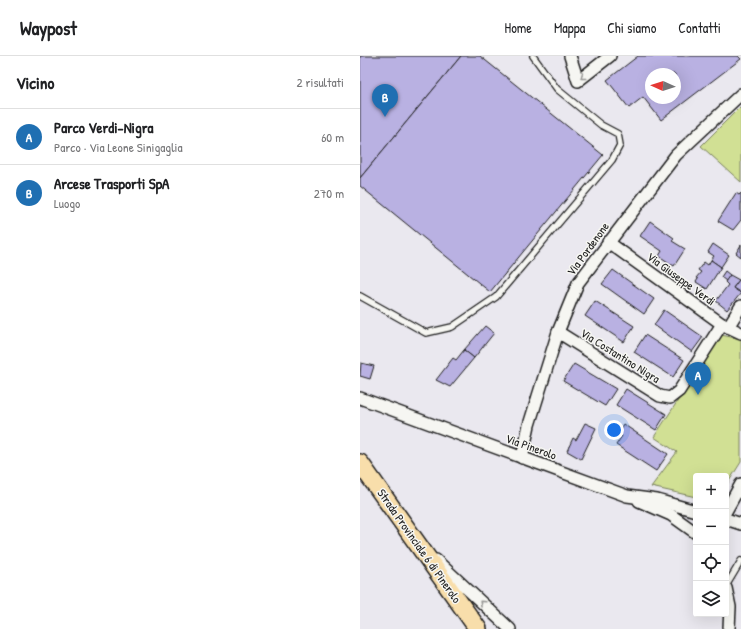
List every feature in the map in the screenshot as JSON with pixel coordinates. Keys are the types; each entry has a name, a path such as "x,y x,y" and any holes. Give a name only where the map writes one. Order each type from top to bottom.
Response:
{"main road":[{"name":"Strada Provinciale 6 di Pinerolo","path":"360,463 478,629"}],"street":[{"path":"570,56 578,81 610,56"},
{"name":"Via Pordenone","path":"522,458 530,425 558,332 578,282 676,155 741,94"},
{"name":"Via Giuseppe Verdi","path":"608,242 725,325 741,333"},
{"path":"725,325 741,306"},
{"name":"Via Costantino Nigra","path":"558,332 660,396 670,398 679,391 725,325"},
{"name":"Via Pinerolo","path":"360,398 627,496 657,500 693,510"},
{"path":"727,509 741,484"},
{"path":"627,496 671,515 693,531"},
{"path":"729,520 741,524"},
{"path":"416,541 510,629"},
{"path":"729,602 729,629"}],"lane":[{"path":"360,296 426,333 452,327 496,297 612,160 620,145 618,134 601,125 557,89 533,56"},
{"path":"729,582 741,561"}],"green space":[{"path":"741,106 741,182 701,146"},
{"path":"721,335 741,339 741,462 729,481 729,473 693,473 693,496 651,487 677,452 654,437"}],"building":[{"path":"360,56 461,56 360,178"},
{"path":"461,56 480,56 603,155 490,292 360,186 360,178"},
{"path":"638,56 738,56 741,59 661,120 648,104 681,104 681,68 645,68 645,100 643,97 629,108 607,80"},
{"path":"736,193 739,195 741,193 741,220 733,230 718,221"},
{"path":"650,221 674,238 672,241 685,249 674,266 659,256 662,251 640,236"},
{"path":"713,244 729,255 721,267 711,260 714,256 708,252"},
{"path":"741,245 741,257 736,253"},
{"path":"711,260 721,267 707,289 696,282 698,279 696,278 701,272 698,270 704,262 708,265"},
{"path":"613,270 654,299 644,314 602,284"},
{"path":"725,271 730,275 726,281 721,277"},
{"path":"730,275 739,280 733,288 741,293 727,310 716,301 728,285 725,282"},
{"path":"739,280 741,281 741,293 733,288"},
{"path":"595,301 634,326 624,342 585,316"},
{"path":"664,310 703,337 692,352 654,325"},
{"path":"485,326 494,333 474,358 464,350"},
{"path":"645,335 684,360 673,377 634,352"},
{"path":"464,350 474,358 450,387 436,380 453,358 456,360"},
{"path":"361,363 374,366 370,379 360,376"},
{"path":"574,364 616,389 605,406 563,381"},
{"path":"626,389 666,414 656,430 616,405"},
{"path":"585,423 596,428 581,459 567,451 573,438 576,440"},
{"path":"623,424 668,454 656,471 616,445 622,436 618,433"}],"place":[{"name":"Arcese Trasporti SpA","path":"385,117"},
{"name":"Parco Verdi-Nigra","path":"698,395"}]}
